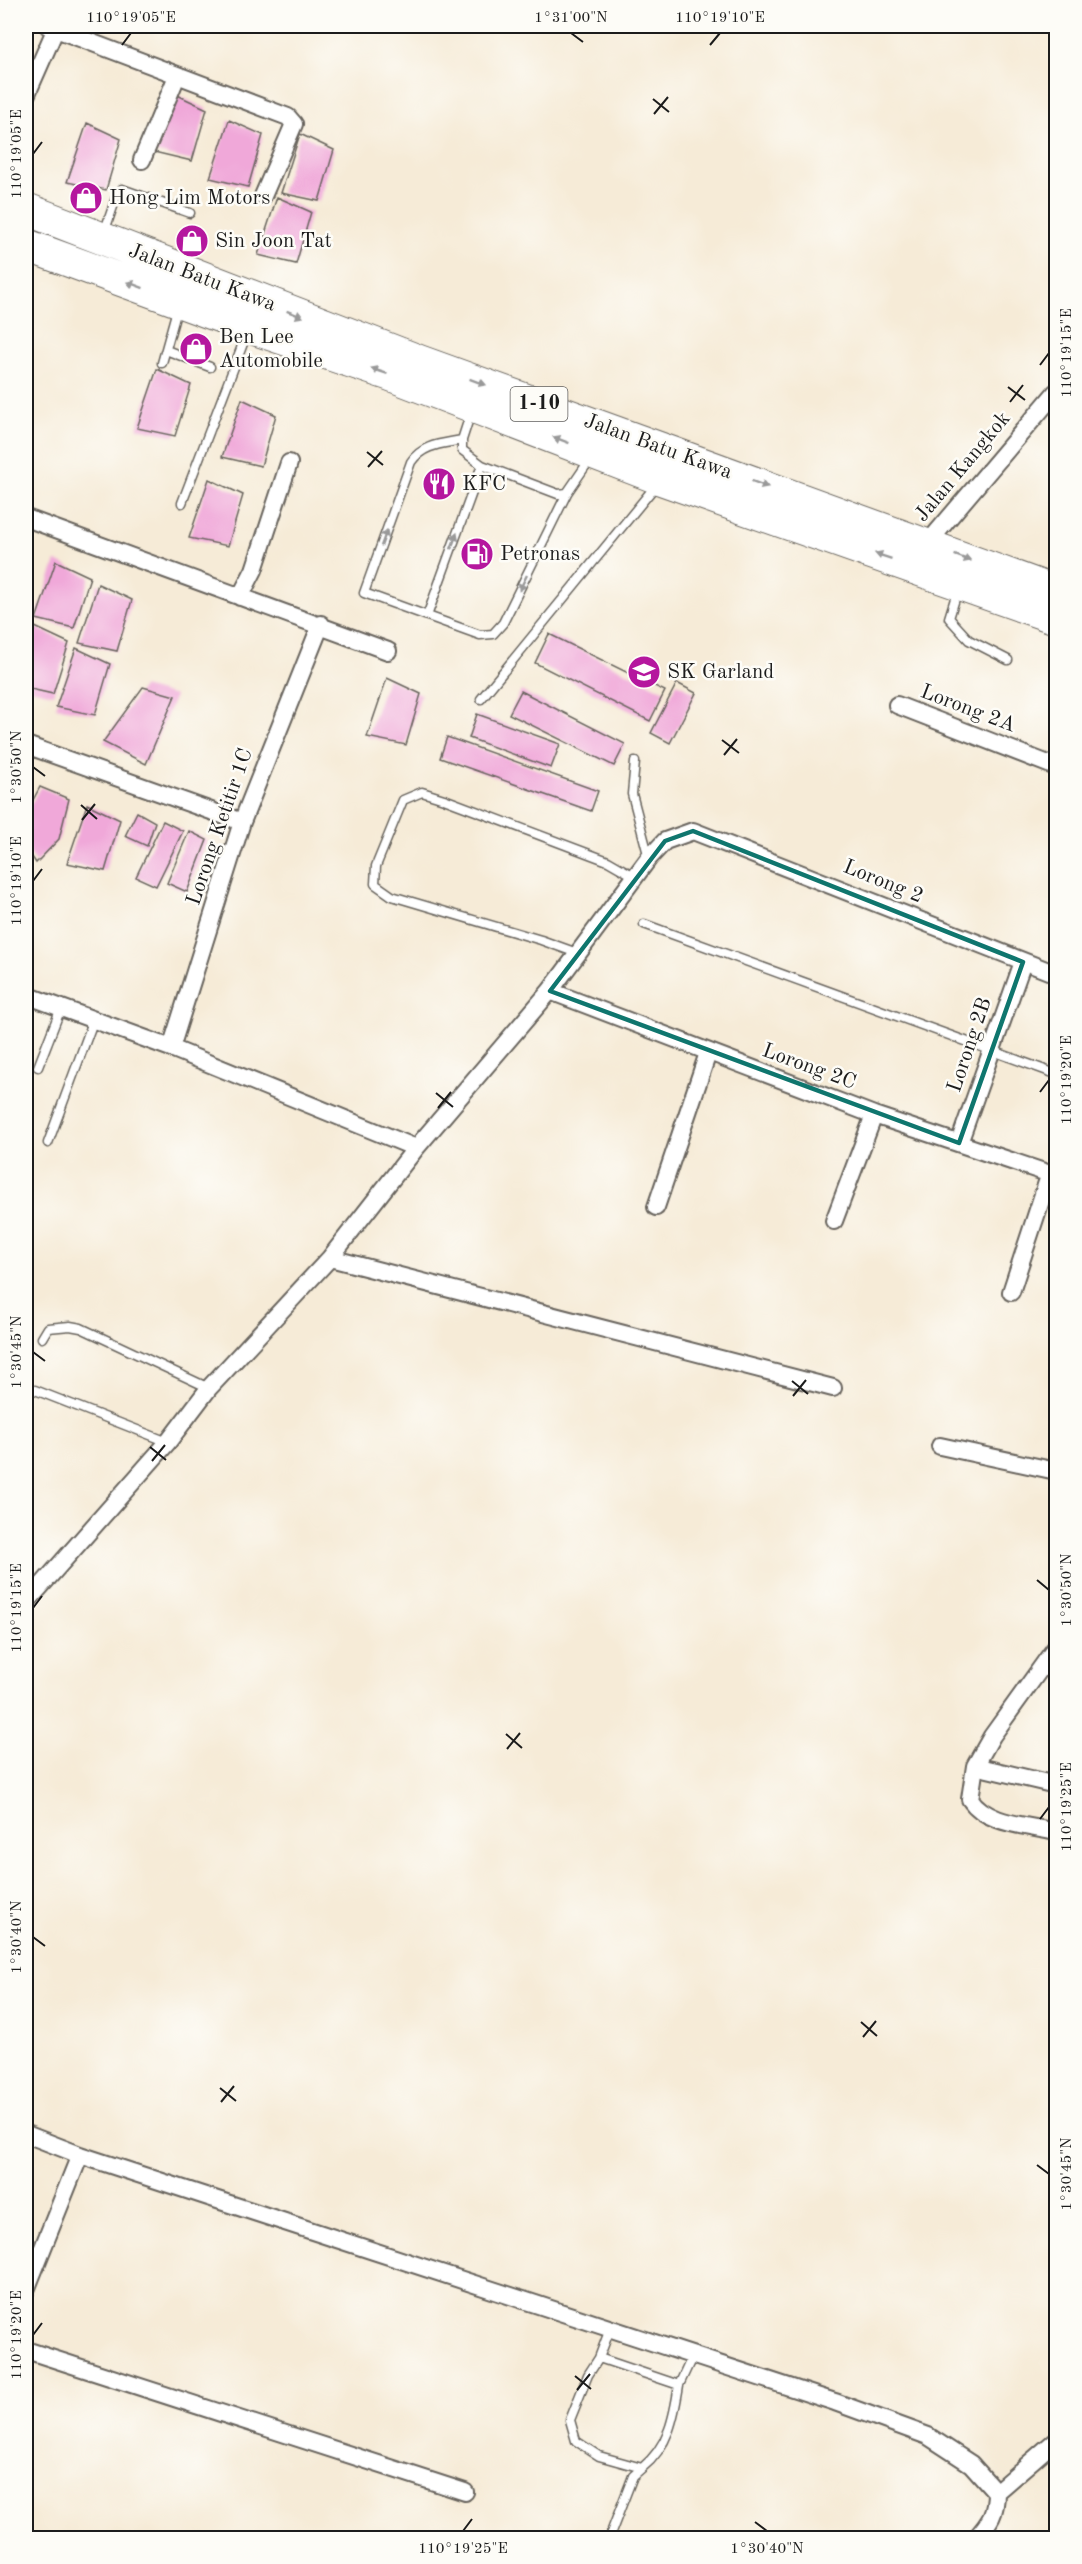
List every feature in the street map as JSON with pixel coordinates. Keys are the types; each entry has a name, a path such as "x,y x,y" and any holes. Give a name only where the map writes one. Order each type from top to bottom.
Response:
{"highway":[{"name":"Jalan Batu Kawa","path":"26,208 419,361 1056,592"},
{"name":"Jalan Batu Kawa","path":"26,245 473,406 661,479 1056,618"}],"street":[{"path":"26,96 52,27 281,114 288,117 294,124 263,196"},
{"path":"142,160 177,76"},
{"name":"Jalan Kangkok","path":"927,544 1056,392"},
{"path":"240,597 254,570 289,463"},
{"path":"26,518 240,597 321,624 388,651"},
{"name":"Lorong Ketitir 1C","path":"171,1048 242,822 321,624"},
{"name":"Lorong 2A","path":"897,705 1056,767"},
{"path":"26,745 242,822"},
{"name":"Lorong 2","path":"650,858 665,841 693,831 1056,974"},
{"path":"26,1604 168,1442 209,1388 330,1258 416,1148 549,991 634,876 650,858"},
{"name":"Lorong 2B","path":"959,1143 1023,962"},
{"name":"Lorong 2C","path":"549,991 874,1115 1053,1175"},
{"path":"26,994 171,1048 416,1148"},
{"path":"656,1207 708,1053"},
{"path":"834,1221 874,1115"},
{"path":"1011,1292 1053,1175"},
{"path":"330,1258 833,1388"},
{"path":"940,1446 1056,1471"},
{"path":"1056,1647 992,1736 975,1766 970,1799 976,1808 989,1816 1056,1832"},
{"path":"975,1766 1056,1785"},
{"path":"26,2134 80,2155 693,2355 928,2436 971,2464 996,2492 996,2508 976,2538"},
{"path":"26,2290 80,2155"},
{"path":"26,2350 465,2492"},
{"path":"996,2492 1056,2440"}],"lane":[{"path":"101,239 117,195 122,189 190,213"},
{"path":"162,363 179,302"},
{"path":"182,503 249,327"},
{"path":"166,350 210,367"},
{"path":"473,406 462,440 462,450 482,465 558,494 567,493"},
{"path":"462,440 427,446 417,453 411,462 364,593 480,635 493,634 503,623 567,493 595,452"},
{"path":"427,616 482,465"},
{"path":"481,699 661,479"},
{"path":"961,583 950,618 969,640 1008,660"},
{"path":"635,762 632,794 650,858"},
{"path":"577,953 541,940 392,896 375,884 376,866 403,800 422,792 444,799 608,861 634,876"},
{"path":"644,924 1056,1074"},
{"path":"38,1067 62,1008"},
{"path":"48,1143 94,1018"},
{"path":"42,1338 48,1328 70,1326 81,1328 209,1388"},
{"path":"35,1390 168,1442"},
{"path":"610,2329 570,2420 576,2441 599,2456 642,2468"},
{"path":"609,2538 633,2476 657,2456 674,2418 680,2385 693,2355"},
{"path":"598,2358 680,2385"}],"highlighted area":[{"path":"693,831 1023,962 959,1143 550,991 665,841"}],"building":[{"path":"173,93 207,109 192,161 154,152"},
{"path":"229,120 263,135 248,187 210,178"},
{"path":"87,123 121,139 106,190 67,182"},
{"path":"300,134 334,150 319,201 281,193"},
{"path":"277,197 311,212 296,264 258,255"},
{"path":"157,369 191,385 175,436 137,428"},
{"path":"242,399 276,415 261,466 222,457"},
{"path":"209,479 243,495 228,546 189,538"},
{"path":"56,561 90,577 74,628 36,619"},
{"path":"98,584 132,600 117,651 79,643"},
{"path":"35,627 69,643 53,694 26,688 26,655"},
{"path":"549,634 665,691 650,721 535,663"},
{"path":"76,648 110,664 95,715 56,707"},
{"path":"387,678 421,694 406,745 367,737"},
{"path":"677,683 696,693 670,743 651,733"},
{"path":"143,687 175,696 146,764 103,742"},
{"path":"521,691 625,744 614,766 509,714"},
{"path":"477,714 560,744 551,768 469,738"},
{"path":"447,737 598,791 591,811 440,758"},
{"path":"40,787 69,799 59,839 36,863 26,848 26,813"},
{"path":"87,804 120,820 105,871 67,863"},
{"path":"137,812 155,822 147,846 125,836"},
{"path":"163,821 183,831 156,886 136,877"},
{"path":"189,831 207,840 187,892 167,883"}],"place":[{"name":"Hong Lim Motors","path":"86,198"},
{"name":"Sin Joon Tat","path":"192,241"},
{"name":"Ben Lee Automobile","path":"196,349"},
{"name":"KFC","path":"439,484"},
{"name":"Petronas","path":"477,554"},
{"name":"SK Garland","path":"644,672"}]}
